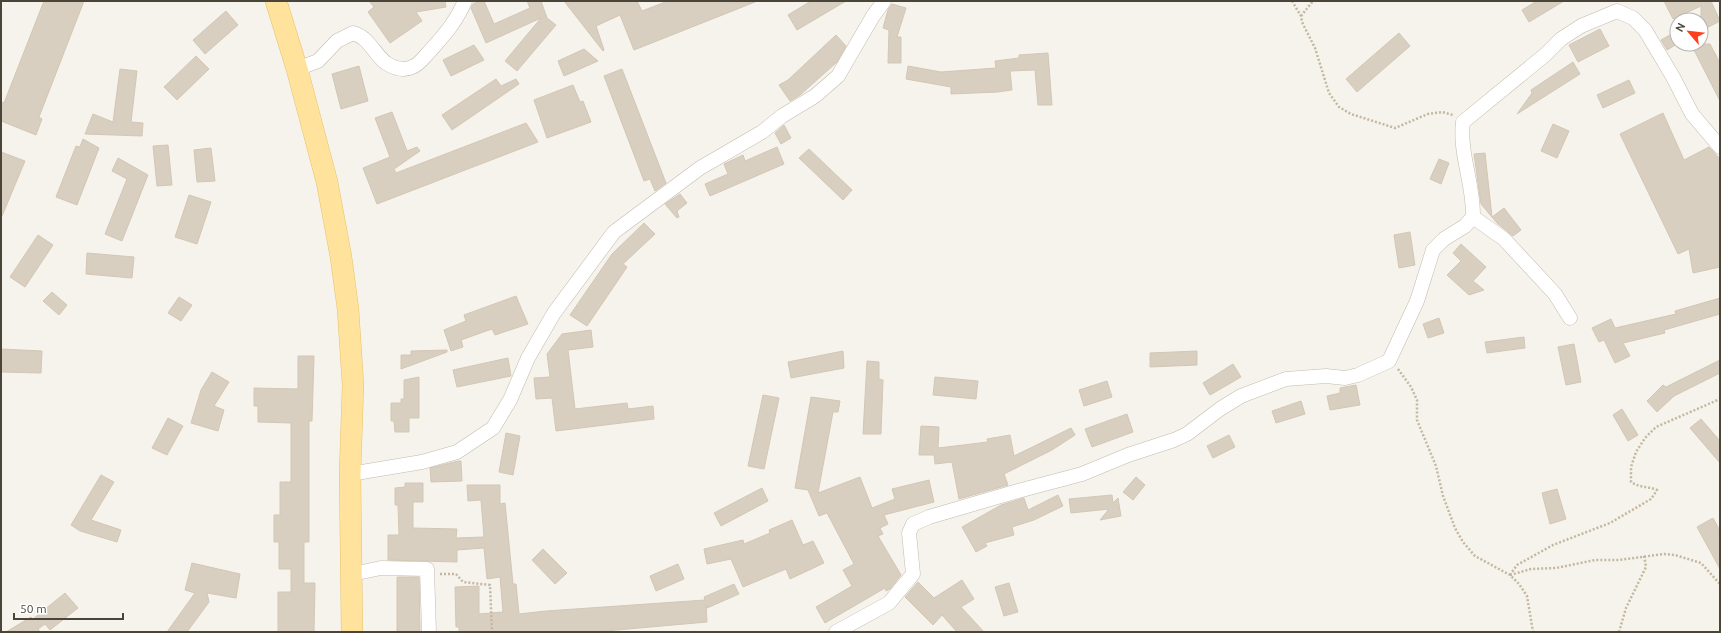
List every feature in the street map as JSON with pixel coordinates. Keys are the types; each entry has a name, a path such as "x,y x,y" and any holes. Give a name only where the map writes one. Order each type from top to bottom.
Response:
{"main road":[{"path":"276,1 297,69 326,182 341,257 348,309 353,385 350,474 352,632"}],"street":[{"path":"297,69 318,61 337,41 352,33 362,36 386,63 397,68 406,69 414,67 450,29 465,1"},
{"path":"350,474 422,462 457,452 493,428 510,400 528,358 554,313 614,232 700,168 762,132 782,116 815,96 838,76 873,16 884,1"},
{"path":"836,632 889,603 913,574 909,533 913,524 929,517 1082,474 1174,440 1187,434 1214,413 1241,396 1286,379 1326,376 1345,378 1358,375 1388,361 1417,302 1433,250 1444,240 1465,226 1473,217 1471,188 1461,137 1463,122 1545,55 1561,39 1581,26 1617,11 1633,18 1645,30 1650,42 1673,77 1692,114 1720,147"},
{"path":"1473,217 1504,239 1555,294 1570,318"},
{"path":"352,574 381,568 427,569 429,574 429,632"}],"path":[{"path":"1292,1 1301,16 1302,22 1315,48 1329,92 1339,107 1351,114 1395,128 1428,114 1442,112 1455,115 1463,122"},
{"path":"1301,16 1313,1"},
{"path":"1388,361 1402,373 1416,400 1417,420 1436,466 1443,496 1463,542 1475,556 1510,575 1519,584 1527,596 1533,632"},
{"path":"1510,575 1517,565 1553,545 1610,523 1651,499 1657,490 1638,487 1632,482 1631,467 1645,438 1656,427 1720,399"},
{"path":"1510,575 1532,569 1556,568 1595,560 1619,560 1644,555 1675,555 1689,558 1701,563 1720,584"},
{"path":"1619,632 1626,608 1646,567 1644,555"},
{"path":"429,574 456,574 463,582 490,585 492,632"}],"building":[{"path":"44,1 84,1 39,117 42,119 36,135 1,121 1,102 4,103"},
{"path":"369,1 445,1 446,7 416,12 422,21 390,43 368,12 374,7"},
{"path":"479,1 484,1 494,24 530,8 527,1 541,1 547,18 556,25 517,71 505,61 541,18 486,43 471,8 473,4"},
{"path":"564,1 637,1 642,11 668,1 755,2 634,50 620,15 596,26 604,50 603,51"},
{"path":"811,1 846,1 797,30 788,15"},
{"path":"1537,1 1564,1 1529,22 1522,10"},
{"path":"1664,1 1711,1 1720,21 1709,27 1709,12 1701,12 1701,6 1688,12 1670,12"},
{"path":"892,4 906,8 897,37 901,37 901,63 888,63 889,30 883,28 888,10"},
{"path":"226,11 238,25 205,54 193,40"},
{"path":"1600,29 1609,46 1578,62 1569,45"},
{"path":"1399,33 1410,46 1357,92 1346,79"},
{"path":"836,35 846,46 837,62 800,95 790,101 779,85 788,80"},
{"path":"1669,36 1669,49 1667,50 1661,40"},
{"path":"1709,44 1720,63 1720,101 1695,52 1709,52"},
{"path":"474,45 484,60 451,76 443,60"},
{"path":"584,49 598,61 564,76 558,61"},
{"path":"1048,53 1052,105 1038,105 1035,70 1010,71 1012,90 998,92 951,94 951,87 906,79 908,66 941,72 996,68 995,61 1019,58 1019,55"},
{"path":"196,56 209,69 177,100 164,87"},
{"path":"1573,62 1580,74 1517,114 1532,93 1531,90"},
{"path":"359,66 368,101 341,109 332,74"},
{"path":"120,69 137,71 131,122 143,123 142,136 85,134 93,114 113,122"},
{"path":"622,69 666,183 655,191 650,179 644,181 604,76"},
{"path":"496,79 501,86 516,79 519,84 452,130 442,115"},
{"path":"1629,80 1635,93 1603,108 1597,95"},
{"path":"573,85 580,102 583,101 591,122 547,138 534,100"},
{"path":"392,112 407,151 417,147 420,151 394,169 396,173 526,123 538,142 377,204 363,168 390,157 375,118"},
{"path":"1663,113 1684,160 1709,147 1720,159 1720,267 1693,273 1689,249 1678,254 1620,134"},
{"path":"1553,124 1569,131 1557,158 1541,151"},
{"path":"784,125 791,138 781,144 775,133"},
{"path":"83,139 99,148 77,205 56,197 76,146 80,147"},
{"path":"168,145 172,185 157,186 153,146"},
{"path":"777,147 784,164 710,196 705,184 728,174 724,164 743,155 745,161"},
{"path":"211,148 215,181 197,182 194,150"},
{"path":"809,149 852,190 843,200 799,158"},
{"path":"1,152 25,161 2,216 1,216"},
{"path":"1485,153 1492,217 1504,208 1521,230 1513,236 1497,223 1481,204 1474,154"},
{"path":"118,158 148,175 122,241 105,234 127,179 112,171"},
{"path":"1439,159 1449,163 1441,184 1430,179"},
{"path":"680,194 687,203 677,211 679,217 677,218 665,204"},
{"path":"189,195 211,202 197,244 175,237"},
{"path":"644,223 655,234 623,264 627,267 587,326 570,315 612,254"},
{"path":"1410,232 1415,265 1399,268 1394,235"},
{"path":"38,235 53,245 25,287 10,277"},
{"path":"1461,244 1486,267 1473,281 1484,290 1469,295 1447,275 1461,261 1453,253"},
{"path":"87,253 134,257 132,278 86,274"},
{"path":"52,292 67,305 59,315 43,301"},
{"path":"516,296 528,324 495,335 492,329 461,340 463,347 451,351 444,330 466,321 464,315"},
{"path":"179,297 192,305 181,321 168,313"},
{"path":"1720,298 1720,314 1664,330 1665,333 1623,343 1630,356 1615,363 1604,340 1599,342 1592,328 1611,319 1615,328 1676,314 1675,311"},
{"path":"1439,318 1444,333 1428,338 1423,324"},
{"path":"591,330 593,347 568,350 575,409 627,403 628,409 653,406 654,419 556,431 552,398 536,399 534,378 550,377 547,354 562,334"},
{"path":"1524,337 1525,348 1487,353 1485,342"},
{"path":"1574,344 1581,382 1566,385 1558,347"},
{"path":"1,349 42,351 41,373 1,372"},
{"path":"447,350 447,352 401,369 401,355 411,355 411,351"},
{"path":"843,351 844,368 791,378 788,362"},
{"path":"1197,351 1197,365 1150,367 1150,353"},
{"path":"298,356 314,356 312,421 309,421 309,542 304,542 304,583 315,583 314,632 278,632 278,592 291,592 291,569 279,569 279,542 274,542 274,515 280,515 280,482 291,482 291,423 258,422 258,406 254,406 254,388 298,389"},
{"path":"508,358 511,376 457,387 453,370"},
{"path":"1720,360 1720,373 1674,396 1657,412 1647,401 1663,385 1666,387"},
{"path":"867,361 879,362 879,379 883,380 881,434 863,434"},
{"path":"1233,364 1241,377 1210,395 1203,383"},
{"path":"212,372 229,382 214,406 224,410 218,431 191,423 201,390"},
{"path":"419,377 419,418 409,418 409,432 395,432 394,421 391,421 391,403 401,403 401,399 404,399 404,380"},
{"path":"935,377 978,381 976,399 933,395"},
{"path":"1107,381 1112,397 1084,406 1079,390"},
{"path":"1356,385 1360,405 1330,410 1327,396 1340,393 1340,388"},
{"path":"763,395 779,398 764,469 748,466"},
{"path":"811,397 840,401 838,412 833,412 818,493 860,477 872,508 895,499 892,489 929,480 934,502 884,515 888,524 880,528 883,534 878,536 901,575 890,589 886,591 885,588 825,623 816,607 852,586 843,570 854,564 827,513 819,516 808,490 795,488"},
{"path":"1301,401 1305,414 1276,423 1272,411"},
{"path":"1622,409 1638,435 1628,441 1613,415"},
{"path":"1127,414 1133,432 1092,447 1085,429"},
{"path":"168,418 183,426 167,455 152,448"},
{"path":"1701,419 1720,441 1720,463 1690,428"},
{"path":"921,426 939,427 938,448 988,442 987,439 1010,435 1014,456 1071,428 1075,435 1052,450 1004,474 1008,485 959,499 952,462 935,464 934,455 919,455"},
{"path":"506,433 520,436 513,475 499,472"},
{"path":"1229,435 1235,447 1213,458 1207,446"},
{"path":"461,461 462,481 431,482 430,468"},
{"path":"101,475 114,482 91,520 121,530 117,542 80,531 71,525"},
{"path":"1136,477 1145,485 1133,500 1123,492"},
{"path":"405,483 423,483 423,502 413,502 413,528 457,529 456,538 484,537 481,500 468,501 467,485 500,485 500,504 505,503 513,584 516,584 519,614 705,600 704,597 734,584 739,594 707,608 706,605 707,622 594,632 459,632 459,627 456,627 455,587 479,586 479,614 503,612 500,577 487,579 484,548 457,550 457,562 388,560 388,535 399,535 398,505 395,505 395,488 405,487"},
{"path":"762,488 768,501 721,526 714,513"},
{"path":"1557,489 1566,519 1550,524 1542,493"},
{"path":"1058,495 1063,506 1034,520 1012,527 1014,535 985,543 987,546 976,552 962,527 1001,505 1024,498 1028,510"},
{"path":"1112,495 1113,503 1118,498 1121,516 1100,520 1109,509 1071,513 1069,499"},
{"path":"1713,518 1720,531 1720,569 1697,527"},
{"path":"792,520 803,545 813,541 824,563 790,579 786,569 743,587 731,559 707,564 704,549 743,540 744,544 770,533 769,530"},
{"path":"543,549 567,573 555,584 532,560"},
{"path":"192,563 240,574 236,598 207,593 209,602 187,632 167,632 195,593 185,590"},
{"path":"678,564 684,579 656,591 650,576"},
{"path":"397,577 419,577 420,632 397,632"},
{"path":"962,580 974,599 961,607 984,632 957,632 942,615 933,625 905,597 918,582 934,598"},
{"path":"1009,583 1018,612 1004,616 995,587"},
{"path":"65,593 78,608 50,630 45,624 38,629 40,632 6,632 31,617 33,619"}]}
